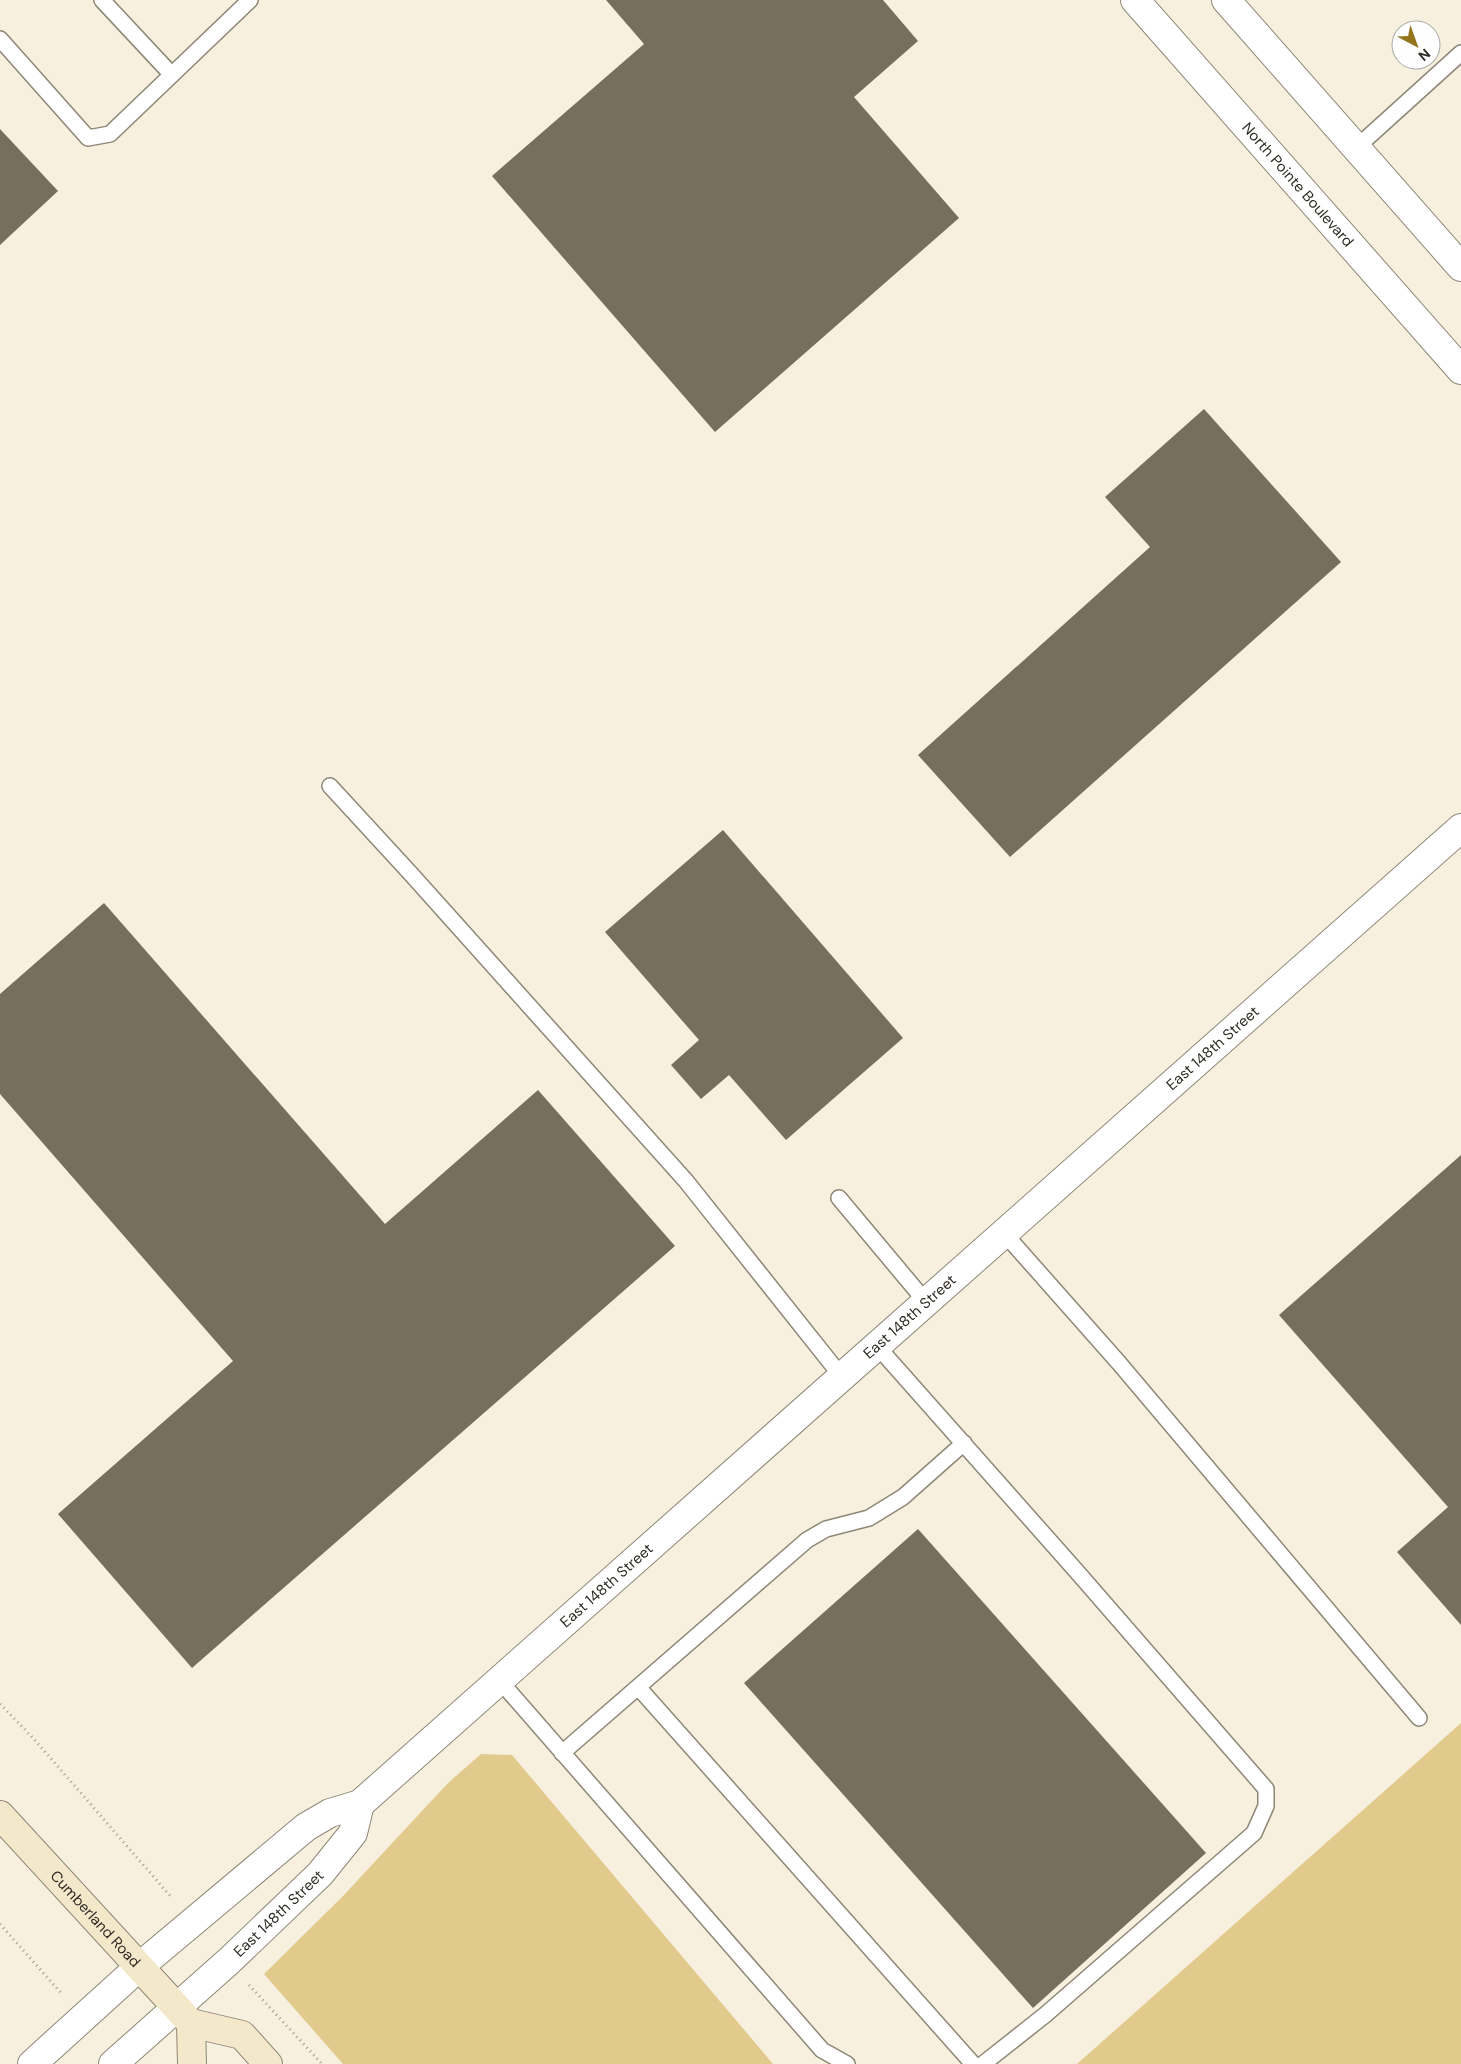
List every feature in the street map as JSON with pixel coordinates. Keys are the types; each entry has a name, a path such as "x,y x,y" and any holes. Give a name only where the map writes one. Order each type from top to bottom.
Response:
{"street":[{"name":"North Pointe Boulevard","path":"1135,0 1461,370"},
{"path":"1226,0 1461,267"},
{"name":"East 148th Street","path":"32,2064 139,1967 306,1826 330,1813 360,1804 1461,828"},
{"name":"East 148th Street","path":"113,2064 183,2016 229,1960 320,1874 353,1833 360,1804"},
{"name":"Cumberland Road","path":"0,1815 183,2016"},
{"path":"192,2064 183,2016 242,2035 268,2064"}],"lane":[{"path":"102,0 172,75"},
{"path":"0,39 88,138 110,134 250,0"},
{"path":"1356,148 1461,53"},
{"path":"330,786 686,1180 842,1377"},
{"path":"839,1198 926,1302"},
{"path":"1004,1233 1119,1363 1419,1718"},
{"path":"877,1346 1266,1788 1266,1806 1254,1833 1045,2015 984,2064"},
{"path":"562,1753 807,1540 826,1529 868,1518 903,1497 964,1443"},
{"path":"500,1681 822,2050 847,2064"},
{"path":"638,1687 974,2064"}],"path":[{"path":"0,1704 34,1739 192,1922"},
{"path":"229,1960 254,1991 322,2064"}],"shaded area":[{"path":"1461,1723 1461,2064 1077,2064"},
{"path":"481,1754 512,1755 773,2064 343,2064 264,1974 343,1896 448,1783"}],"building":[{"path":"606,0 883,0 918,41 854,97 959,218 715,432 492,176 644,44"},
{"path":"0,129 58,191 0,245"},
{"path":"1204,409 1341,562 1010,857 918,755 1150,547 1105,497"},
{"path":"723,830 903,1038 786,1140 729,1075 701,1099 671,1065 699,1040 605,932"},
{"path":"104,903 385,1224 538,1090 675,1246 192,1668 58,1514 233,1361 0,1094 0,994"},
{"path":"1461,1155 1461,1625 1397,1552 1448,1507 1279,1315"},
{"path":"918,1529 1206,1853 1033,2008 744,1683"}]}
